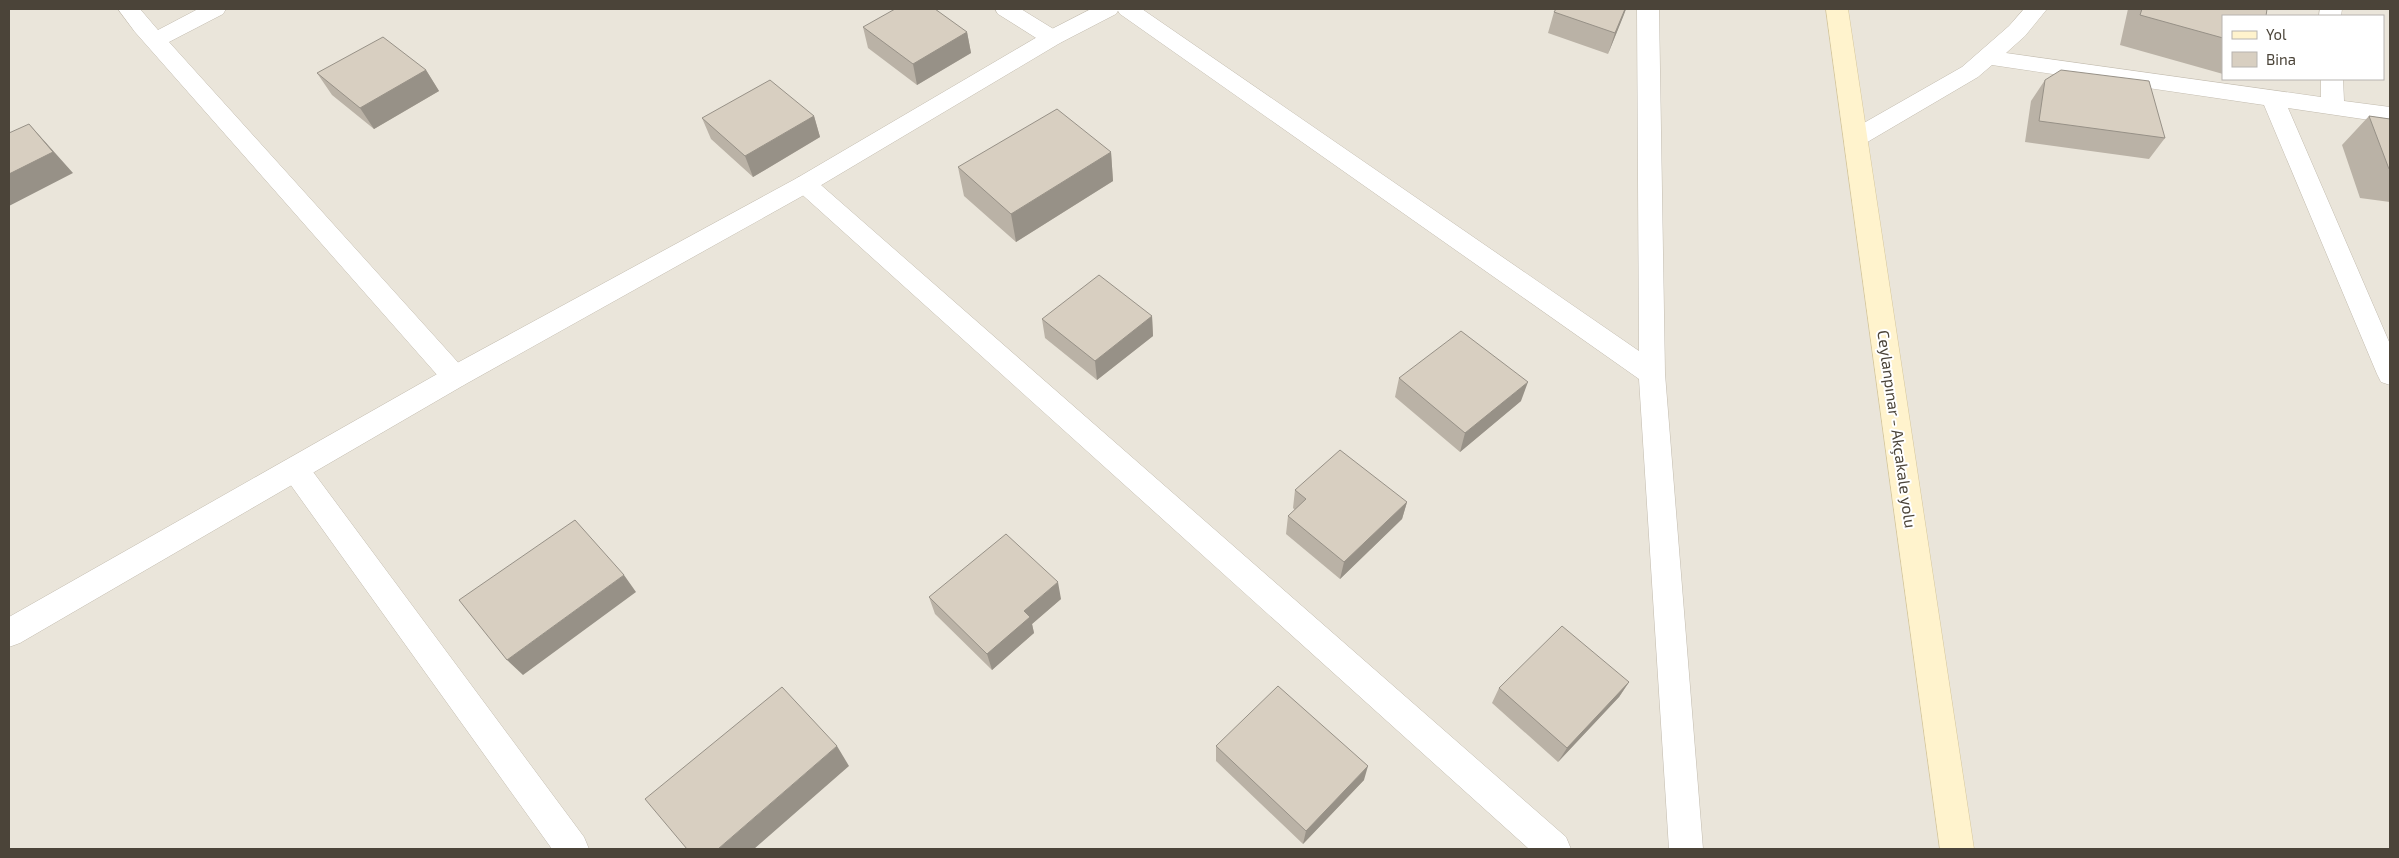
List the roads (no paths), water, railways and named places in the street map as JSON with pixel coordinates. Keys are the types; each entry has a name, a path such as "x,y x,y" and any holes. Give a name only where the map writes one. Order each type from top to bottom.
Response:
{"main road":[{"name":"Ceylanpınar - Akçakale yolu","path":"1837,9 1957,849"}],"street":[{"path":"129,9 455,377"},
{"path":"155,40 216,9"},
{"path":"1006,9 1052,38"},
{"path":"9,633 455,377 805,184 1052,38 1108,9"},
{"path":"1128,9 1652,374"},
{"path":"1648,9 1652,374 1686,849"},
{"path":"1856,138 1970,72 2017,31 2036,9"},
{"path":"1986,57 2390,115"},
{"path":"2332,80 2333,106"},
{"path":"2273,99 2390,374"},
{"path":"805,184 1554,849"},
{"path":"294,469 572,849"}]}
